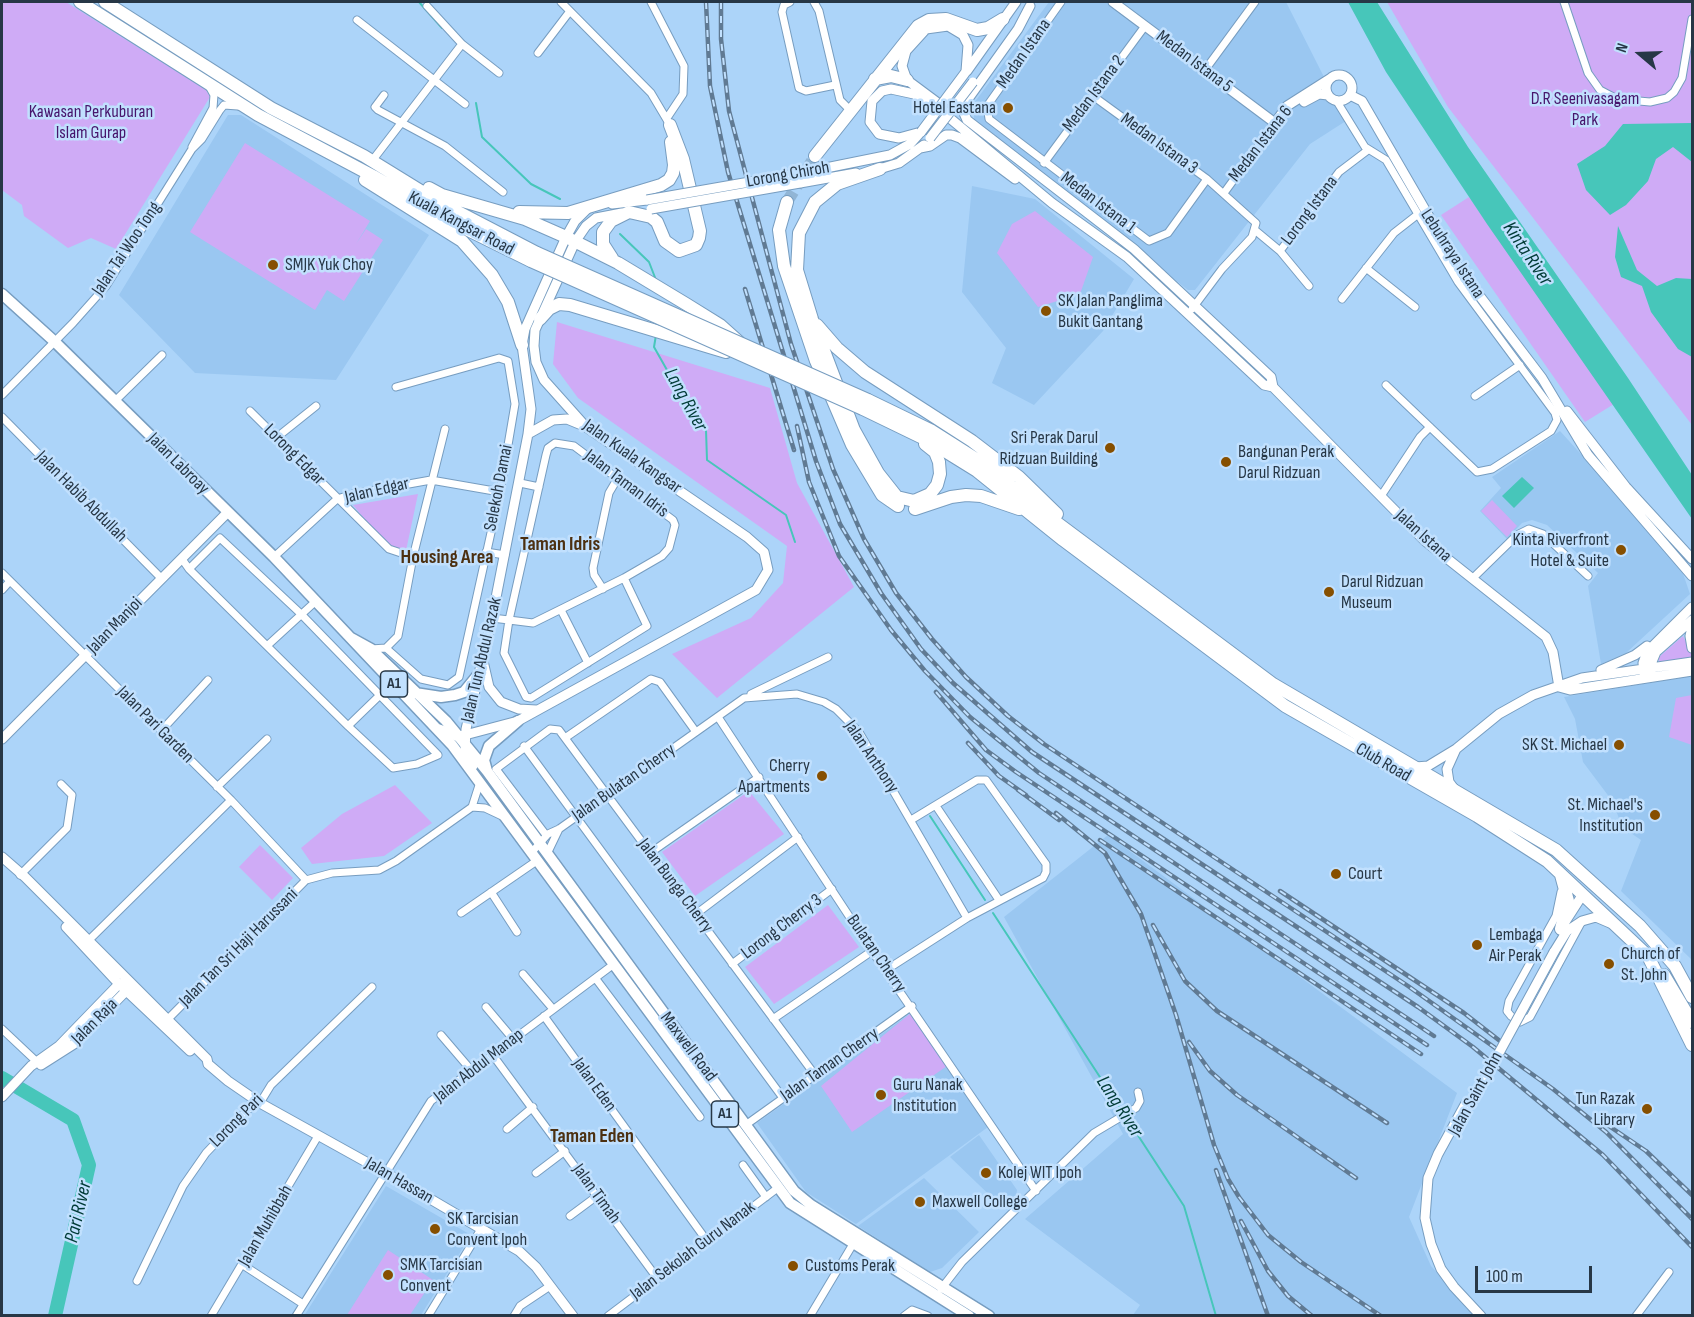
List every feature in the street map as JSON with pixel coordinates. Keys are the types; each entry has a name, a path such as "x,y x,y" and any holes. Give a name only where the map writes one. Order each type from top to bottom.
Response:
{"highway":[{"name":"Kuala Kangsar Road","path":"80,2 250,109 450,221 531,261 748,358 865,404"},
{"name":"Kuala Kangsar Road","path":"113,4 271,108 369,157 437,201 537,253 741,343 865,404"},
{"path":"815,156 912,31 923,22 946,19 977,30 988,28 1003,20"},
{"path":"875,79 891,76 907,80"},
{"path":"497,210 549,215 589,208 669,180 674,165 669,121"},
{"path":"618,263 603,244 603,232 611,221 629,212 651,217 657,222 665,241 679,251 696,245 699,238 700,231 683,159 675,132 669,121"},
{"path":"301,139 462,241 492,275 508,302 522,345"},
{"path":"369,157 442,195 497,210 570,239 618,263 720,325 741,343"},
{"path":"865,404 935,452 940,474 937,485 930,494 914,501 897,497 878,473 854,430 812,319 797,270 796,251 806,216 815,202 837,184 880,169"},
{"path":"787,202 779,230 791,291 816,361 852,444 882,495 890,502 908,509 922,507 951,497 981,496 1036,513"},
{"path":"540,319 549,309 559,304 570,305 687,342 748,358"},
{"path":"812,319 837,348 865,372 945,422 1019,477 1090,545"},
{"path":"865,404 932,431 975,458 1036,513"},
{"path":"896,425 977,471 1036,513"},
{"name":"Club Road","path":"1036,513 1090,545 1258,673 1541,840 1572,863 1626,911 1676,966 1692,997"},
{"name":"Club Road","path":"1036,513 1234,670 1285,706 1483,819 1533,850 1559,871 1648,956 1692,1045"},
{"path":"1559,871 1565,884 1568,901 1561,929"},
{"path":"1583,894 1595,894 1626,920 1665,962 1692,1005"},
{"path":"1648,956 1668,979 1692,1022"},
{"path":"1676,966 1692,986"}],"main road":[{"name":"Lorong Chiroh","path":"649,204 890,155 910,144 966,72 1016,2"},
{"name":"Medan Istana 5","path":"1113,2 1275,123"},
{"path":"920,148 1032,4"},
{"path":"920,148 930,146 946,135 960,138 1127,257 1264,385 1273,387 1270,377 1125,242 967,120 964,114 968,99 1018,29 1032,4"},
{"path":"966,72 968,45 963,35 948,26 936,26 920,34 906,51 902,66 907,80 1076,210 1125,242"},
{"path":"1275,123 1313,96 1344,100 1350,95 1351,82 1342,75 1331,78 1327,84 1332,98"},
{"name":"Medan Istana 6","path":"1275,123 1287,106 1331,78"},
{"name":"Lebuhraya Istana","path":"1351,82 1364,96 1374,122"},
{"path":"921,132 899,138 879,134 870,122 872,101 882,91 891,89 914,94 952,120 1052,203"},
{"name":"Lebuhraya Istana","path":"1350,95 1362,101 1460,270 1542,378 1565,414 1575,436 1594,462 1691,573"},
{"name":"Lorong Chiroh","path":"649,204 800,183 880,169 899,163 920,148"},
{"path":"570,239 575,221 589,208 649,204"},
{"path":"570,239 596,219 629,212 649,204"},
{"name":"Jalan Tun Abdul Razak","path":"462,739 492,618 528,434 531,409 522,345 532,311 570,239"},
{"name":"Jalan Kuala Kangsar","path":"538,711 756,590 768,570 764,552 747,537 586,427 544,380 536,362 535,330 570,239"},
{"name":"Jalan Labroay","path":"2,294 54,341 274,557 351,638"},
{"name":"Lebuhraya Istana","path":"1542,378 1555,392 1578,428 1666,532 1692,559"},
{"name":"Jalan Istana","path":"1273,387 1425,541 1546,637 1553,652 1559,687"},
{"path":"528,434 553,420 567,419 586,427"},
{"path":"1578,428 1592,452 1594,462"},
{"name":"Jalan Manjoi","path":"2,739 227,513"},
{"path":"1666,532 1683,554 1691,573"},
{"path":"1648,679 1645,655 1661,636 1692,607"},
{"path":"1647,668 1656,652 1692,620"},
{"path":"1692,627 1690,636 1692,648"},
{"path":"1416,767 1428,766 1456,749 1511,706 1533,695 1582,678 1635,655 1661,636"},
{"name":"Maxwell Road","path":"351,638 371,649 446,721 487,771 615,964 797,1209 853,1244 989,1316"},
{"name":"Maxwell Road","path":"351,638 439,729 509,821 540,849 747,1124 794,1191 816,1208 882,1249 940,1291 968,1315"},
{"path":"483,658 489,687 501,702 519,710 538,711"},
{"path":"1582,678 1692,662"},
{"path":"1559,687 1570,690 1692,671"},
{"path":"415,693 441,697 455,695 464,692 477,676"},
{"path":"439,729 462,739 518,721 538,711"},
{"path":"487,771 484,760 489,746 518,721"},
{"name":"Maxwell Road","path":"462,739 468,759 480,782"},
{"path":"1455,790 1449,782 1447,769 1456,749"},
{"path":"2,857 129,981"},
{"path":"21,875 126,991"},
{"name":"Jalan Saint John","path":"1481,1316 1441,1269 1431,1244 1425,1218 1428,1178 1438,1154 1552,951 1561,929 1583,894"},
{"path":"591,915 614,950 615,964 625,966 638,980"},
{"path":"1582,921 1596,917 1624,932"},
{"name":"Jalan Saint John","path":"1552,951 1567,931 1582,921"},
{"name":"Jalan Raja","path":"2,1097 37,1062 59,1046 118,984 129,981"},
{"name":"Jalan Raja","path":"28,1072 74,1044 126,991 129,981"},
{"name":"Jalan Hassan","path":"129,981 165,1023"},
{"name":"Jalan Hassan","path":"126,991 165,1023 208,1064 260,1103 519,1251 573,1316"},
{"name":"Jalan Saint John","path":"1468,1104 1437,1166 1430,1193 1430,1217 1435,1242 1445,1266 1458,1285 1488,1316"},
{"path":"816,1208 848,1231 854,1241 853,1244 861,1242 882,1249"}],"street":[{"path":"561,2 651,93 669,121 683,94 684,66 673,39 651,2"},
{"path":"790,2 784,5 782,12 799,88 806,91 836,85"},
{"path":"814,2 819,10 840,100 850,111"},
{"name":"Medan Istana","path":"987,106 1061,2"},
{"path":"1205,70 1253,2"},
{"path":"1564,2 1588,73 1600,90 1617,99 1650,102 1667,98 1674,92 1682,78 1692,19"},
{"path":"427,6 459,37 462,44 499,73"},
{"path":"538,53 570,11"},
{"path":"357,20 465,104"},
{"name":"Medan Istana 2","path":"1044,163 1145,26"},
{"path":"369,157 401,124 462,44"},
{"name":"Jalan Tai Woo Tong","path":"192,149 196,136 213,108 214,95 207,82"},
{"path":"384,95 375,107 401,124 446,146 503,192"},
{"name":"Medan Istana 3","path":"1093,96 1207,179 1254,220"},
{"path":"1332,98 1368,150 1386,160 1464,292 1555,413 1556,424 1551,431 1502,463 1482,472 1470,467 1386,385"},
{"name":"Jalan Tai Woo Tong","path":"2,395 106,286 192,149 224,105 250,109"},
{"name":"Medan Istana 1","path":"987,106 989,119 1149,241 1168,234 1207,179"},
{"name":"Medan Istana 6","path":"1224,193 1275,123"},
{"name":"Lorong Istana","path":"1280,250 1339,172 1368,150"},
{"path":"1342,299 1400,227 1417,215"},
{"name":"Lorong Istana","path":"1188,314 1256,231 1254,220"},
{"path":"1256,231 1280,250 1309,286"},
{"path":"1366,268 1415,307"},
{"path":"115,401 162,355"},
{"name":"Selekoh Damai","path":"386,648 421,680 448,685 459,677 500,492 515,404 508,361 499,358 396,387"},
{"path":"1475,396 1520,365"},
{"path":"276,438 316,406"},
{"name":"Lorong Edgar","path":"250,411 389,549 413,557"},
{"name":"Jalan Habib Abdullah","path":"2,417 161,578"},
{"path":"1381,496 1420,437 1430,427"},
{"path":"371,649 386,648 398,636 413,557 445,429"},
{"name":"Jalan Taman Idris","path":"492,618 533,623 603,589 666,553 675,525 669,516 619,477 574,446 558,442 547,451 509,620"},
{"path":"603,589 594,575 593,568 609,493 619,477"},
{"name":"Jalan Edgar","path":"274,557 338,500 353,494 431,480 500,492"},
{"path":"520,483 539,487"},
{"path":"1473,578 1517,535 1529,529 1543,534 1588,576"},
{"path":"182,559 189,569 393,768 417,764 438,755 301,614 220,538 189,569"},
{"path":"486,552 505,555"},
{"name":"Jalan Pari Garden","path":"2,573 231,801 306,880"},
{"path":"509,620 504,656 523,694 531,698 647,626 624,578"},
{"path":"2,590 10,581"},
{"path":"268,645 316,601"},
{"path":"561,610 588,663"},
{"path":"718,717 744,698 828,657"},
{"path":"559,829 540,849 496,769 524,746 550,729 559,730 565,738 651,679 660,682 696,732"},
{"path":"160,731 208,680"},
{"name":"Jalan Anthony","path":"744,698 797,694 836,709 859,732 968,918"},
{"path":"348,726 380,695"},
{"name":"Jalan Bulatan Cherry","path":"461,913 491,892 559,829 718,717"},
{"name":"Bulatan Cherry","path":"718,717 872,951 912,1006 1036,1191"},
{"name":"Jalan Bunga Cherry","path":"565,738 815,1075"},
{"path":"217,787 267,739"},
{"path":"524,746 783,1098"},
{"path":"650,853 759,777"},
{"path":"886,970 968,918 1043,878 1046,864 986,780 977,780 911,820"},
{"path":"480,782 472,807 490,810 509,821"},
{"path":"21,875 67,828 72,795 61,784"},
{"path":"88,941 231,801"},
{"path":"936,806 999,900"},
{"name":"Jalan Tan Sri Haji Harussani","path":"165,1023 306,880 332,873 379,870 396,861 472,807"},
{"path":"696,914 798,837"},
{"path":"1559,871 1561,893 1559,909 1509,1001 1507,1011 1511,1016 1520,1022 1530,1017 1582,921"},
{"name":"Lorong Cherry 3","path":"732,964 832,889"},
{"path":"491,892 518,932"},
{"path":"773,1019 872,951"},
{"name":"Jalan Abdul Manap","path":"296,1316 431,1101 615,964"},
{"path":"523,974 554,1009"},
{"path":"596,979 700,1117"},
{"name":"Lorong Pari","path":"137,1281 183,1186 206,1153 247,1110 260,1103 272,1085 372,987"},
{"name":"Jalan Taman Cherry","path":"747,1124 912,1006"},
{"path":"486,1007 513,1039"},
{"name":"Jalan Eden","path":"544,1016 707,1241"},
{"path":"2,1029 37,1062"},
{"path":"441,1035 471,1070"},
{"name":"Jalan Timah","path":"492,1054 657,1278"},
{"path":"940,1291 962,1262 1094,1133 1138,1104 1138,1092"},
{"path":"507,1129 533,1107"},
{"name":"Jalan Muhibbah","path":"211,1316 318,1136"},
{"path":"536,1173 565,1151"},
{"path":"743,1165 766,1197"},
{"name":"Jalan Sekolah Guru Nanak","path":"608,1316 779,1187"},
{"path":"570,1216 597,1196"},
{"path":"428,1316 481,1229"},
{"path":"810,1316 853,1244"},
{"path":"243,1265 303,1304"},
{"path":"1636,1316 1669,1272"},
{"path":"514,1316 520,1306 550,1286"},
{"path":"904,1316 912,1310 928,1316"}],"shaded area":[{"path":"1049,2 1286,2 1323,75 1349,119 1310,144 1195,290 1188,290 974,120 974,103"},
{"name":"SMJK Yuk Choy","path":"228,115 241,115 429,235 336,380 195,373 119,295"},
{"name":"SK Jalan Panglima Bukit Gantang","path":"972,186 1035,199 1134,279 1103,331 1034,405 992,383 1006,348 962,292"},
{"name":"Kinta Riverfront Hotel & Suite","path":"1560,431 1679,562 1690,594 1626,653 1601,664 1588,586 1598,573 1547,525 1532,520 1522,523 1507,539 1480,511 1501,488 1492,477"},
{"name":"St. Michael's Institution","path":"1692,676 1692,960 1621,891 1641,840 1622,827 1613,802 1583,762 1575,719 1564,697"},
{"path":"1108,835 1457,1093 1409,1217 1431,1266 1476,1315 1133,1315 1140,1305 1025,1219 1123,1134 1004,917"},
{"name":"Guru Nanak Institution","path":"911,1013 988,1127 856,1224 806,1192 757,1123"},
{"name":"Kolej WIT Ipoh","path":"979,1135 1017,1190 1016,1197 1004,1209 950,1157"},
{"name":"Maxwell College","path":"924,1178 979,1232 942,1268 930,1272 858,1226"},
{"name":"SMK Tarcisian Convent","path":"386,1186 471,1235 421,1315 304,1316"}],"green space":[{"name":"Kawasan Perkuburan Islam Gurap","path":"2,2 66,2 206,90 210,97 116,249 91,238 68,248 24,216 22,205 2,190"},
{"name":"D.R Seenivasagam Park","path":"1387,2 1692,2 1692,425 1448,107"},
{"path":"245,143 370,221 356,244 366,229 383,240 344,301 327,290 315,310 190,232"},
{"path":"1469,197 1614,404 1585,422 1441,215"},
{"path":"1035,211 1093,257 1080,294 1038,307 997,253 1012,224"},
{"path":"557,322 770,388 797,483 854,587 717,698 672,654 751,618 783,583 787,546 578,398 553,364"},
{"path":"418,494 404,560 391,551 353,505"},
{"path":"1492,500 1517,526 1507,537 1481,511"},
{"path":"1683,636 1692,654 1691,659 1659,662 1659,657"},
{"path":"1692,695 1692,745 1669,737 1676,698"},
{"path":"395,785 432,823 384,856 312,864 301,848 342,814"},
{"path":"749,791 784,834 695,896 662,852"},
{"path":"260,845 293,878 272,900 239,867"},
{"path":"828,905 859,947 774,1004 745,967"},
{"path":"911,1013 947,1066 852,1132 821,1086"},
{"path":"388,1250 433,1280 410,1315 347,1315"}],"water":[{"name":"Kinta River","path":"1348,2 1377,2 1468,147 1628,378 1692,475 1692,519 1487,224 1386,72"},
{"path":"1692,123 1692,162 1673,147 1656,159 1648,181 1626,205 1610,215 1586,190 1577,164 1605,146 1623,124"},
{"path":"1618,226 1637,270 1657,286 1676,278 1692,279 1692,357 1678,349 1651,312 1642,286 1621,277 1615,257"},
{"path":"1522,477 1534,488 1514,508 1502,496"}],"waterway":[{"path":"419,2 442,28"},
{"path":"476,103 482,137 531,184 560,199"},
{"name":"Lang River","path":"620,234 649,262 656,280"},
{"name":"Lang River","path":"656,335 654,347 680,393 706,430 707,460 786,515 795,542"},
{"name":"Lang River","path":"930,816 985,900"},
{"name":"Lang River","path":"993,913 1184,1206 1216,1316"},
{"name":"Pari River","path":"2,1078 73,1120 89,1165 55,1316"}],"tunnel":[{"path":"787,202 815,156"}],"railway":[{"path":"706,2 710,86 728,172 816,461 840,524 881,593 921,649 953,683 1032,752 1418,1007 1473,1047 1603,1155 1692,1247"},
{"path":"721,2 721,39 729,111 791,344 833,469 864,539 896,593 932,639 966,677 1008,716 1044,744 1408,986 1553,1089 1606,1132 1692,1219"},
{"path":"745,289 794,450"},
{"path":"797,426 809,482 839,556 891,630 925,671 970,717 1039,773 1434,1036"},
{"path":"936,692 986,750 1016,772 1427,1045"},
{"path":"968,743 999,776 1026,795"},
{"path":"1018,790 1059,820"},
{"path":"1056,813 1105,853 1141,914 1176,1015 1214,1145 1228,1179 1239,1197 1268,1235 1301,1262 1381,1316"},
{"path":"1100,840 1421,1054"},
{"path":"1280,891 1464,1013 1500,1041"},
{"path":"1153,925 1185,981 1217,1011 1387,1123"},
{"path":"1189,1042 1210,1071 1237,1095 1356,1178"},
{"path":"1606,1124 1646,1151 1692,1195"},
{"path":"1216,1170 1268,1316"},
{"path":"1241,1221 1268,1271 1288,1296 1312,1316"}],"place":[{"name":"Hotel Eastana","path":"1008,108"},
{"name":"SMJK Yuk Choy","path":"273,265"},
{"name":"SK Jalan Panglima Bukit Gantang","path":"1046,311"},
{"name":"Sri Perak Darul Ridzuan Building","path":"1110,448"},
{"name":"Bangunan Perak Darul Ridzuan","path":"1226,462"},
{"name":"Kinta Riverfront Hotel & Suite","path":"1621,550"},
{"name":"Darul Ridzuan Museum","path":"1329,592"},
{"name":"SK St. Michael","path":"1619,745"},
{"name":"Cherry Apartments","path":"822,776"},
{"name":"St. Michael's Institution","path":"1655,815"},
{"name":"Court","path":"1336,874"},
{"name":"Lembaga Air Perak","path":"1477,945"},
{"name":"Church of St. John","path":"1609,964"},
{"name":"Guru Nanak Institution","path":"881,1095"},
{"name":"Tun Razak Library","path":"1647,1109"},
{"name":"Kolej WIT Ipoh","path":"986,1173"},
{"name":"Maxwell College","path":"920,1202"},
{"name":"SK Tarcisian Convent Ipoh","path":"435,1229"},
{"name":"Customs Perak","path":"793,1266"},
{"name":"SMK Tarcisian Convent","path":"388,1275"}],"district":[{"name":"Taman Idris","path":"560,545"},
{"name":"Housing Area","path":"447,558"},
{"name":"Taman Eden","path":"592,1137"}]}
